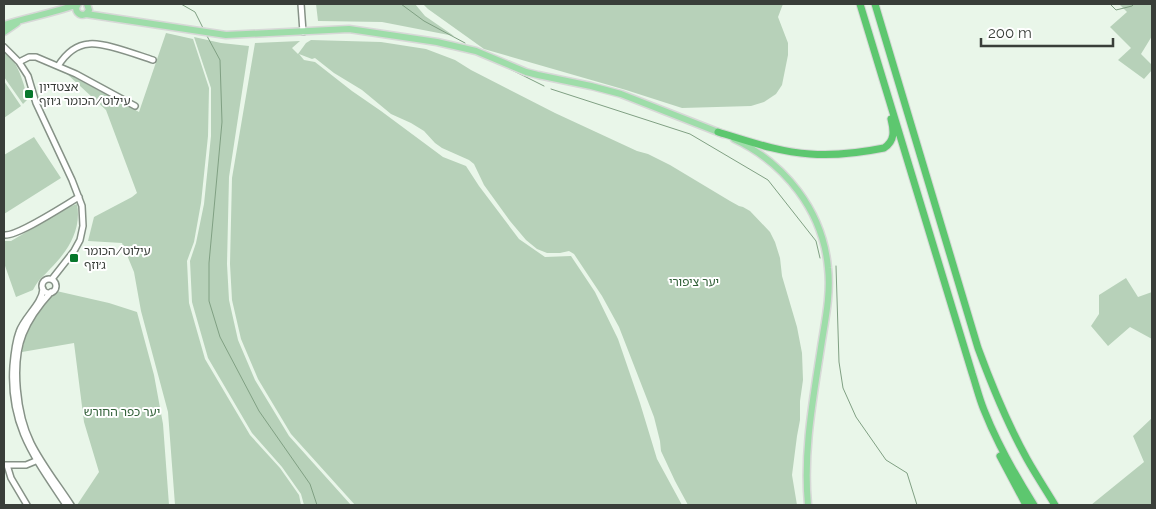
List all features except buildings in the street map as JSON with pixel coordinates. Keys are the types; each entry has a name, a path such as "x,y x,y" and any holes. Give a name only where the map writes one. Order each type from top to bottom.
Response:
{"highway":[{"path":"860,4 984,409 1019,482 1034,505"},
{"path":"875,4 988,376 1026,458 1055,505"},
{"path":"718,132 770,147 810,154 853,153 884,148 891,141 893,130 874,51"},
{"path":"972,373 985,422 999,454 1026,505"}],"main road":[{"path":"4,25 78,4"},
{"path":"78,4 76,10 79,13"},
{"path":"61,10 82,15 87,7 115,18 226,35 348,29 437,42 476,51 526,72 621,94 718,132 766,158 791,181 811,211 825,249 828,268 829,297 808,431 806,471 808,505"},
{"path":"4,32 26,18"},
{"path":"4,20 13,22"}],"street":[{"path":"301,4 303,32"},
{"path":"58,66 64,57 74,49 88,44 105,46 153,60"},
{"path":"5,47 19,62 28,76 36,103 82,206 83,226 80,240 74,251 52,279"},
{"path":"19,62 29,57 36,57 76,74 135,106"},
{"path":"4,235 7,236 25,228 79,197"},
{"path":"52,279 48,278 43,281 40,300 25,320 19,332 14,352 14,400 28,446 71,505"},
{"path":"52,279 56,286 54,291 51,292 32,316 22,335 17,366 18,393 22,418 38,460 66,505"},
{"path":"43,289 46,292 51,292"},
{"path":"27,505 5,465 26,465 38,460"}],"green space":[{"path":"316,4 415,4 425,16 454,36 382,22 318,21"},
{"path":"423,4 783,4 778,17 788,43 788,55 782,85 776,94 764,102 751,106 682,108 484,49"},
{"path":"1119,4 1152,4 1152,36 1141,54 1152,65 1152,70 1144,79 1118,60 1131,48 1110,27 1127,12"},
{"path":"166,33 193,39 209,88 208,136 201,203 194,242 187,261 189,303 205,359 250,435 280,468 299,495 301,505 175,505 168,412 141,311 134,272 122,243 88,241 94,217 137,193 106,110 66,73 139,112"},
{"path":"194,37 221,43 249,46 229,177 227,264 229,300 238,340 255,380 289,436 351,505 304,505 301,494 282,467 252,433 208,358 192,302 190,261 196,243 204,204 211,136 211,88"},
{"name":"יער ציפורי","path":"311,40 381,42 426,49 455,60 555,113 670,165 750,211 770,232 775,242 802,353 803,380 800,420 792,475 797,505 688,505 661,451 654,417 619,327 602,296 574,254 569,251 547,253 537,249 526,240 510,221 484,185 474,164 442,148 424,131 391,114 362,90 334,73 315,58 312,59 299,54 304,60 315,62 443,157 466,166 519,239 545,257 571,256 595,292 618,339 657,459 682,505 355,505 291,434 258,379 241,339 232,300 230,264 232,178 255,43 300,41 292,48 298,54 306,43"},
{"path":"4,50 13,59 25,87 27,100 23,104 4,77"},
{"path":"4,81 21,106 4,118"},
{"path":"34,137 61,178 4,214 4,155"},
{"path":"77,204 78,214 75,232 67,248 39,280 33,290 16,297 4,263 4,241 11,241"},
{"path":"1126,278 1138,297 1152,292 1152,339 1130,327 1108,346 1091,326 1099,314 1099,295"},
{"name":"יער כפר החורש","path":"52,290 109,303 137,312 154,375 163,424 169,505 77,505 99,472 84,422 74,343 22,352 26,331"},
{"path":"1152,418 1152,505 1091,505 1144,462 1133,436"}],"waterway":[{"path":"181,4 195,12 204,30"},
{"path":"401,4 424,21 465,43"},
{"path":"1110,4 1116,10 1134,4"},
{"path":"207,36 220,60 222,122 209,263 209,301 220,337 259,411 310,484 317,505"},
{"path":"504,66 544,86"},
{"path":"551,89 690,134 768,180 816,241 820,258"},
{"path":"836,266 839,362 843,388 856,417 886,460 907,473 917,505"}],"place":[{"name":"אצטדיון עילוט/הכומר ג׳וזף","path":"29,94"},
{"name":"עילוט/הכומר ג׳וזף","path":"74,258"}]}
